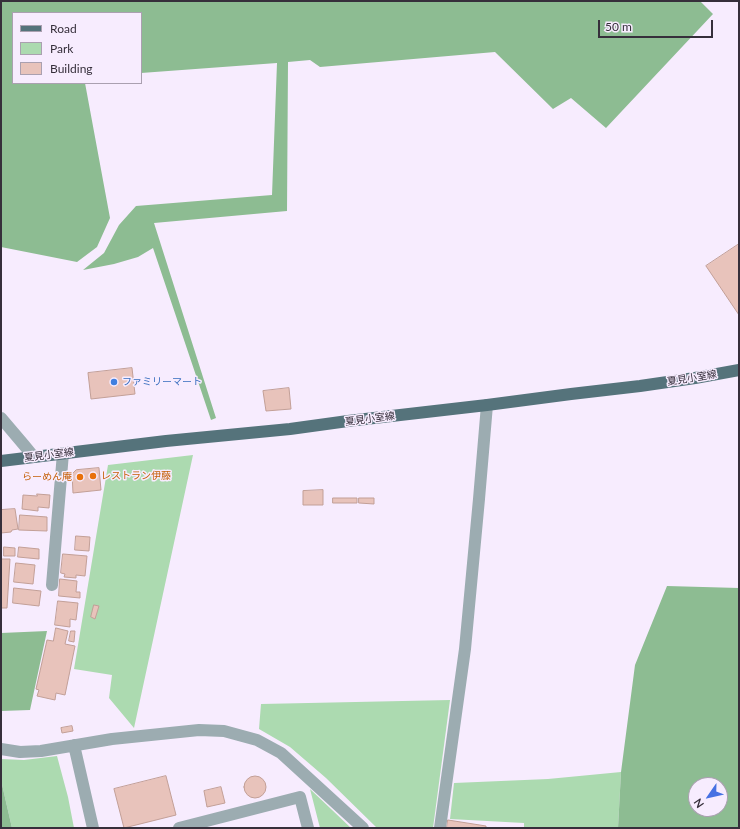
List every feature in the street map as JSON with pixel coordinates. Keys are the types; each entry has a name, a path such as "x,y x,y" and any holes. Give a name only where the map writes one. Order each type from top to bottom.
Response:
{"main road":[{"name":"夏見小室線","path":"1,461 166,441 290,429 486,405 640,386 739,370"}],"street":[{"path":"440,828 465,649 486,405"},
{"path":"1,418 34,457"},
{"path":"52,585 63,453"},
{"path":"1,749 20,752 41,751 112,739 199,730 224,731 257,740 281,753 363,828"},
{"path":"74,745 93,828"},
{"path":"179,828 208,825 300,797 308,828"}],"green space":[{"path":"1,1 700,1 713,14 606,128 571,98 553,109 495,52 320,67 310,60 288,62 287,211 154,223 216,418 211,420 153,248 138,257 114,264 83,270 104,253 119,225 136,206 272,195 277,63 142,73 142,12 12,12 12,84 85,84 110,218 97,247 77,262 1,247"},
{"path":"193,455 134,728 109,698 112,675 74,669 108,465"},
{"path":"667,586 739,588 739,828 618,828 621,772 635,665"},
{"path":"47,631 30,710 1,711 1,633"},
{"path":"450,700 433,828 377,828 326,778 290,747 259,729 261,704"},
{"path":"57,756 68,797 74,828 12,828 1,780 1,759 24,760"},
{"path":"621,772 618,828 524,828 524,823 450,819 454,783 548,779"},
{"path":"1,780 12,828 1,828"},
{"path":"310,789 351,828 320,828"}],"building":[{"path":"739,244 739,315 706,266"},
{"path":"132,368 135,394 91,399 88,373"},
{"path":"289,388 291,409 266,411 263,391"},
{"path":"99,468 101,490 73,493 72,474 76,470"},
{"path":"323,490 323,505 303,505 303,491"},
{"path":"37,494 50,495 49,508 38,507 38,511 22,509 23,495 37,496"},
{"path":"333,498 357,498 357,503 333,503"},
{"path":"359,498 374,498 374,504 359,503"},
{"path":"15,509 18,529 12,530 11,532 1,533 1,510"},
{"path":"20,515 47,517 47,531 19,530"},
{"path":"76,536 90,537 89,551 75,550"},
{"path":"4,547 15,548 15,556 4,556"},
{"path":"19,547 39,549 39,559 18,557"},
{"path":"63,554 87,556 85,576 76,575 76,578 64,577 65,574 61,573"},
{"path":"1,559 10,559 7,608 1,608"},
{"path":"16,563 35,565 33,584 14,582"},
{"path":"60,579 77,581 76,592 80,592 80,598 59,596"},
{"path":"14,588 41,591 39,606 13,603"},
{"path":"58,601 78,603 76,620 70,619 70,627 55,625"},
{"path":"94,605 99,606 95,619 91,617"},
{"path":"56,628 68,631 65,644 75,646 65,695 56,693 55,700 37,696 39,690 36,689 47,640 53,641"},
{"path":"71,631 75,631 74,642 69,641"},
{"path":"72,726 73,731 62,733 61,728"},
{"path":"166,776 176,815 124,828 114,789"},
{"path":"251,776 259,776 266,783 266,791 259,798 251,798 244,791 244,783"},
{"path":"221,787 225,803 207,807 204,791"},
{"path":"448,820 486,826 486,828 447,828"}],"place":[{"name":"ファミリーマート","path":"114,382"},
{"name":"レストラン伊藤","path":"93,476"},
{"name":"らーめん庵","path":"80,477"}]}
